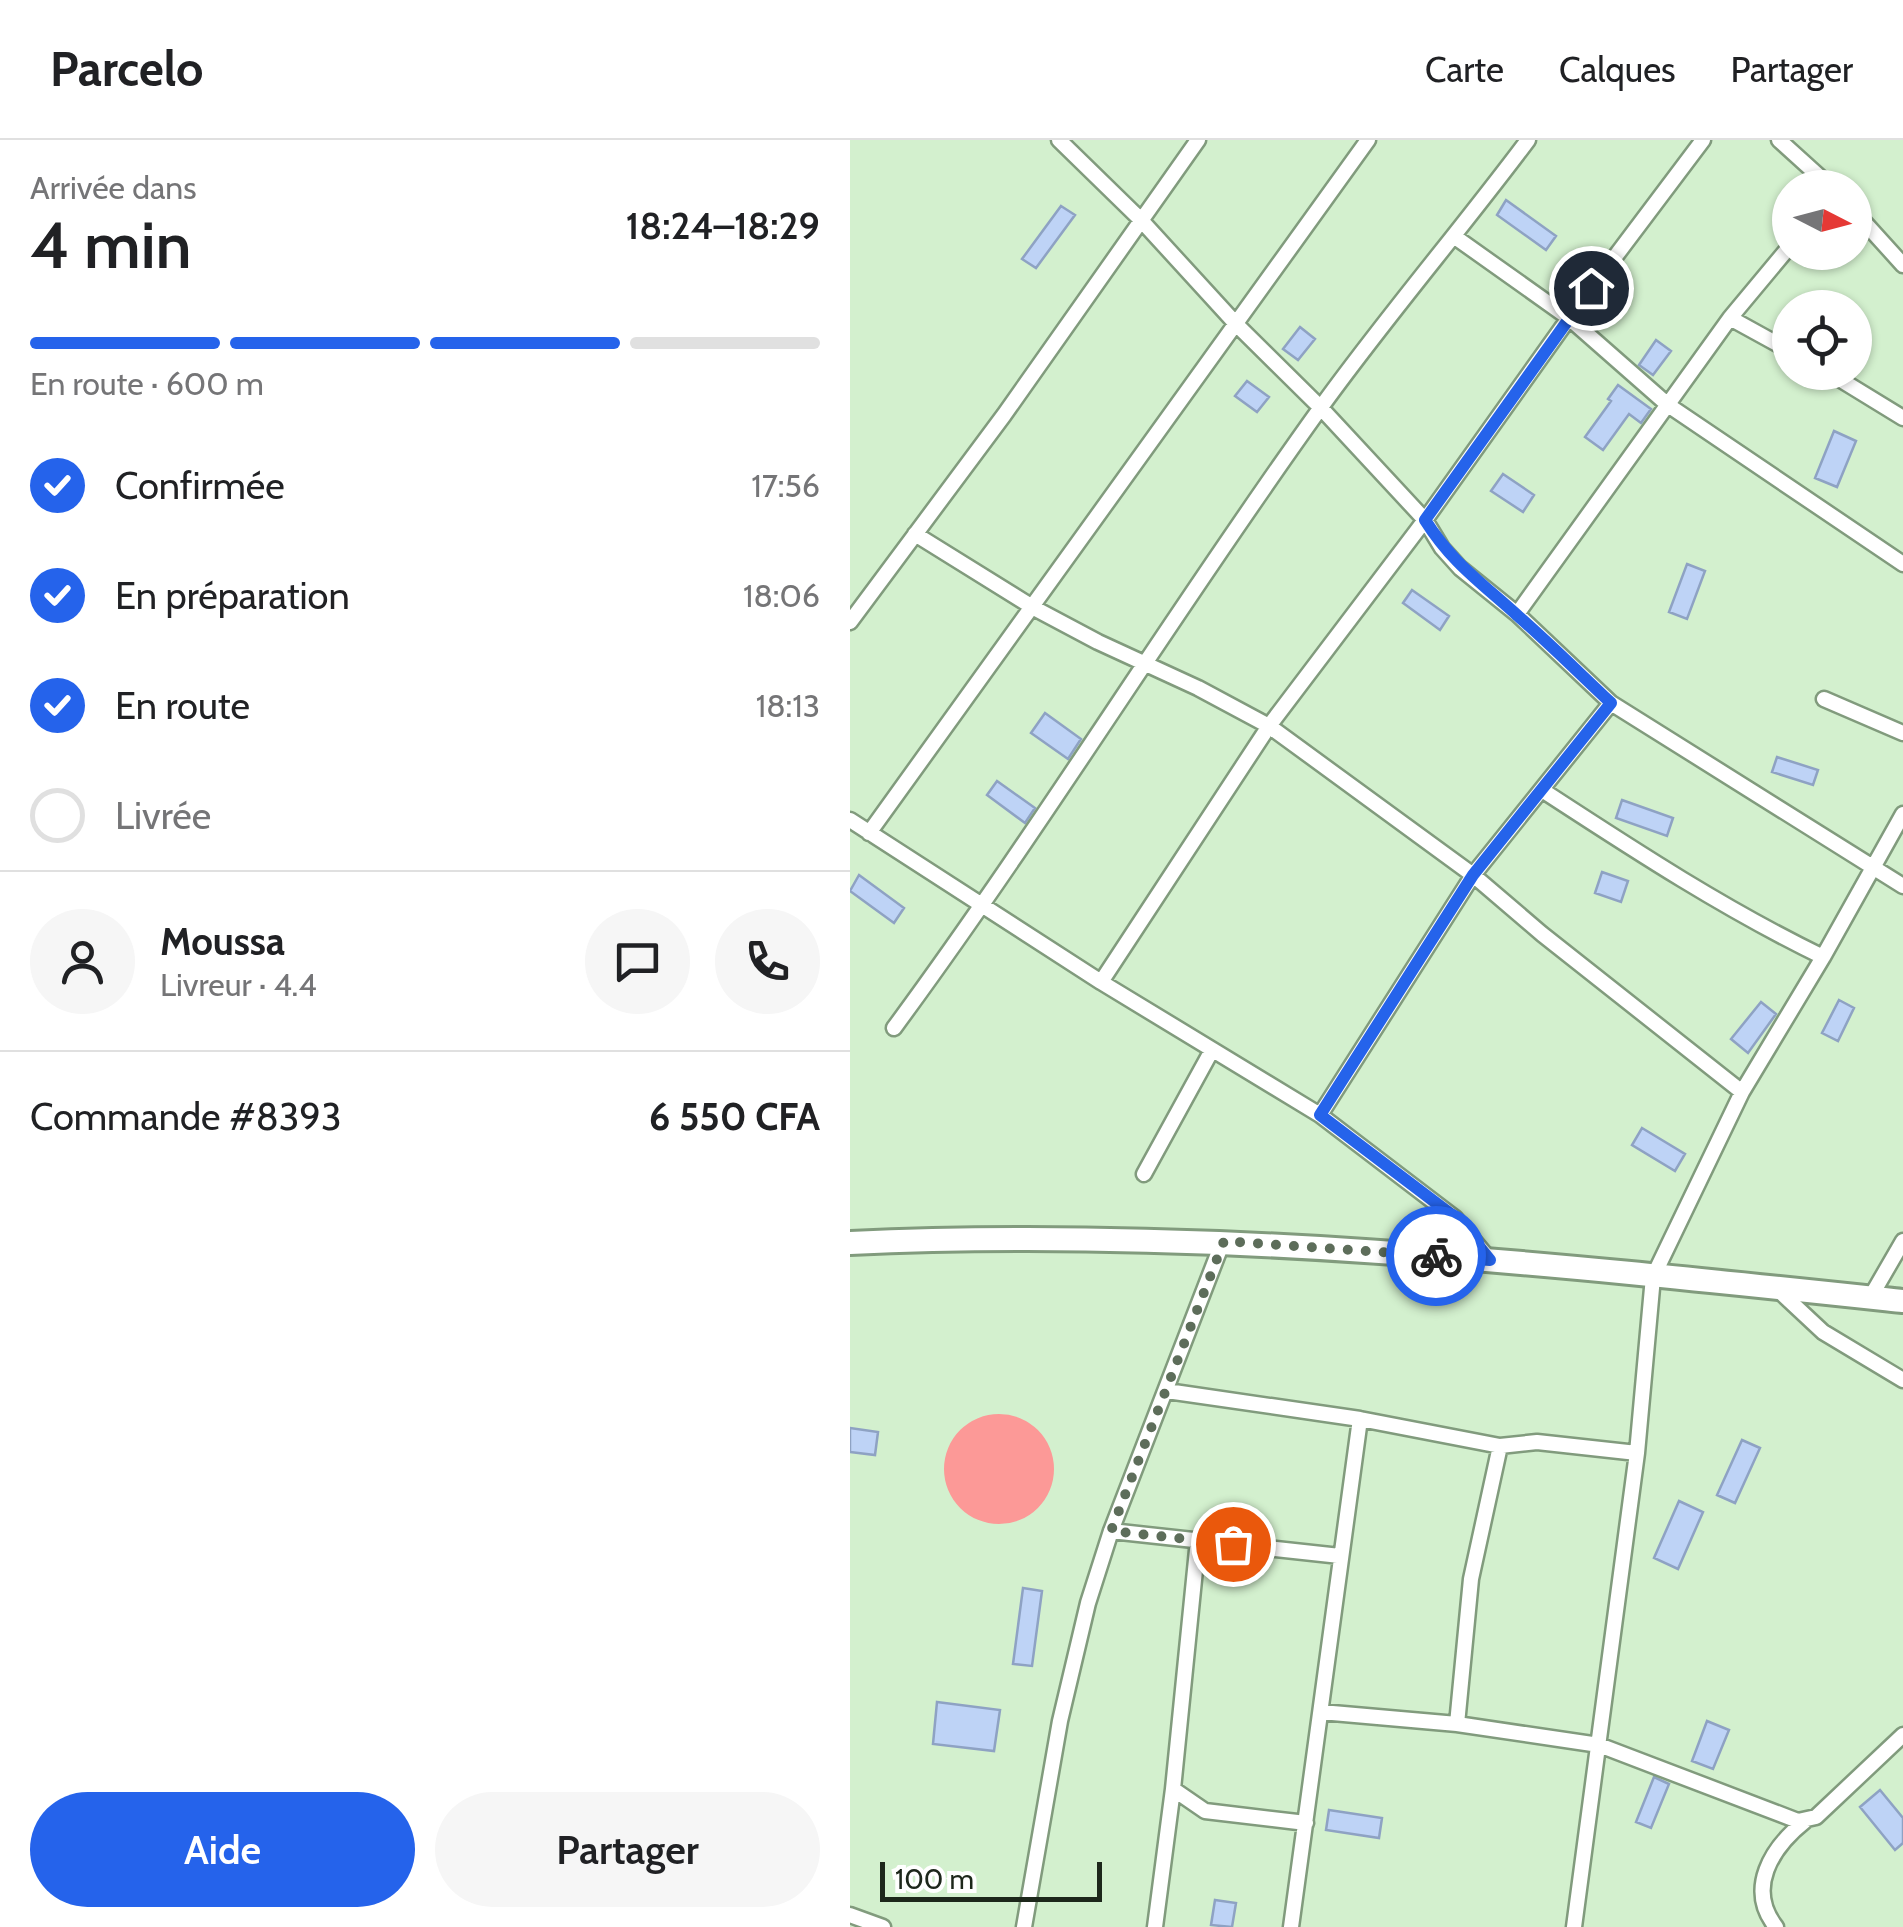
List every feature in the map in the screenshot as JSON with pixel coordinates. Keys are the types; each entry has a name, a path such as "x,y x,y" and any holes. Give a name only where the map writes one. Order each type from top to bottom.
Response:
{"main road":[{"path":"850,1243 968,1237 1224,1241 1490,1260 1903,1301"}],"street":[{"path":"1059,140 1321,408 1425,520 1460,568 1517,614 1611,703 1903,886"},
{"path":"850,622 1004,414 1198,140"},
{"path":"869,833 1368,140"},
{"path":"894,1028 984,906 1144,664 1321,408 1528,140"},
{"path":"1101,982 1269,726 1703,140"},
{"path":"1779,140 1812,170"},
{"path":"1872,230 1903,264"},
{"path":"1456,236 1569,318 1668,405 1903,564"},
{"path":"1517,614 1730,318 1772,268"},
{"path":"1730,318 1772,341"},
{"path":"1857,390 1903,418"},
{"path":"915,534 1034,608 1269,726 1473,875 1742,1092"},
{"path":"1824,699 1903,733"},
{"path":"1320,1115 1473,875 1611,703"},
{"path":"1542,790 1754,924 1823,957"},
{"path":"1574,1927 1637,1453 1653,1277 1742,1092 1903,814"},
{"path":"850,820 1101,982 1320,1115 1456,1218 1490,1260"},
{"path":"1144,1174 1212,1050"},
{"path":"1024,1927 1060,1721 1088,1603 1111,1531 1224,1241"},
{"path":"1870,1298 1903,1241"},
{"path":"1776,1287 1823,1332 1903,1380"},
{"path":"1167,1391 1360,1419 1500,1446 1537,1442 1637,1453"},
{"path":"1292,1927 1360,1419"},
{"path":"1457,1724 1471,1579 1500,1446"},
{"path":"1111,1531 1340,1556"},
{"path":"1155,1927 1198,1540"},
{"path":"1321,1712 1457,1724 1599,1745 1798,1822 1816,1818 1903,1735"},
{"path":"1173,1789 1205,1811 1306,1823"},
{"path":"1776,1927 1762,1904 1763,1876 1775,1853 1805,1820"},
{"path":"850,1916 884,1927"}],"shaded area":[{"path":"999,1414 1020,1418 1038,1430 1050,1448 1054,1469 1050,1490 1038,1508 1020,1520 999,1524 978,1520 960,1508 948,1490 944,1469 948,1448 960,1430 978,1418"}],"building":[{"path":"1506,200 1556,236 1546,250 1497,215"},
{"path":"1061,206 1075,215 1036,268 1022,259"},
{"path":"1300,327 1315,339 1298,360 1283,349"},
{"path":"1656,340 1671,351 1653,375 1639,365"},
{"path":"1247,381 1269,397 1257,412 1235,396"},
{"path":"1618,385 1651,409 1641,423 1629,414 1603,450 1585,437"},
{"path":"1834,431 1856,441 1837,487 1815,478"},
{"path":"1503,474 1534,495 1523,512 1491,491"},
{"path":"1687,564 1705,571 1687,619 1669,612"},
{"path":"1412,590 1449,616 1440,630 1403,603"},
{"path":"1045,713 1081,739 1068,759 1031,733"},
{"path":"1777,757 1818,770 1813,785 1772,772"},
{"path":"997,781 1035,808 1025,823 987,795"},
{"path":"1622,800 1673,818 1667,836 1616,818"},
{"path":"1602,872 1628,881 1621,902 1595,893"},
{"path":"859,875 904,908 894,923 850,891"},
{"path":"1839,1000 1854,1008 1838,1041 1822,1033"},
{"path":"1761,1002 1776,1014 1748,1053 1731,1039"},
{"path":"1642,1128 1685,1154 1675,1171 1632,1145"},
{"path":"850,1428 878,1432 875,1455 850,1452"},
{"path":"1742,1440 1760,1448 1735,1503 1717,1495"},
{"path":"1679,1501 1703,1512 1678,1569 1654,1558"},
{"path":"1023,1588 1042,1591 1032,1666 1013,1664"},
{"path":"937,1702 1000,1710 994,1751 933,1744"},
{"path":"1707,1721 1729,1730 1713,1769 1692,1761"},
{"path":"1654,1777 1669,1784 1651,1828 1636,1822"},
{"path":"1880,1790 1903,1818 1903,1843 1895,1850 1860,1807"},
{"path":"1329,1810 1382,1818 1379,1838 1326,1830"},
{"path":"1215,1900 1236,1903 1232,1927 1211,1925"}],"way so far":[{"path":"1233,1544 1111,1531 1224,1241 1436,1256"}],"route":[{"path":"1436,1256 1490,1260 1456,1218 1320,1115 1473,875 1611,703 1517,614 1460,568 1425,520 1591,288"}]}
